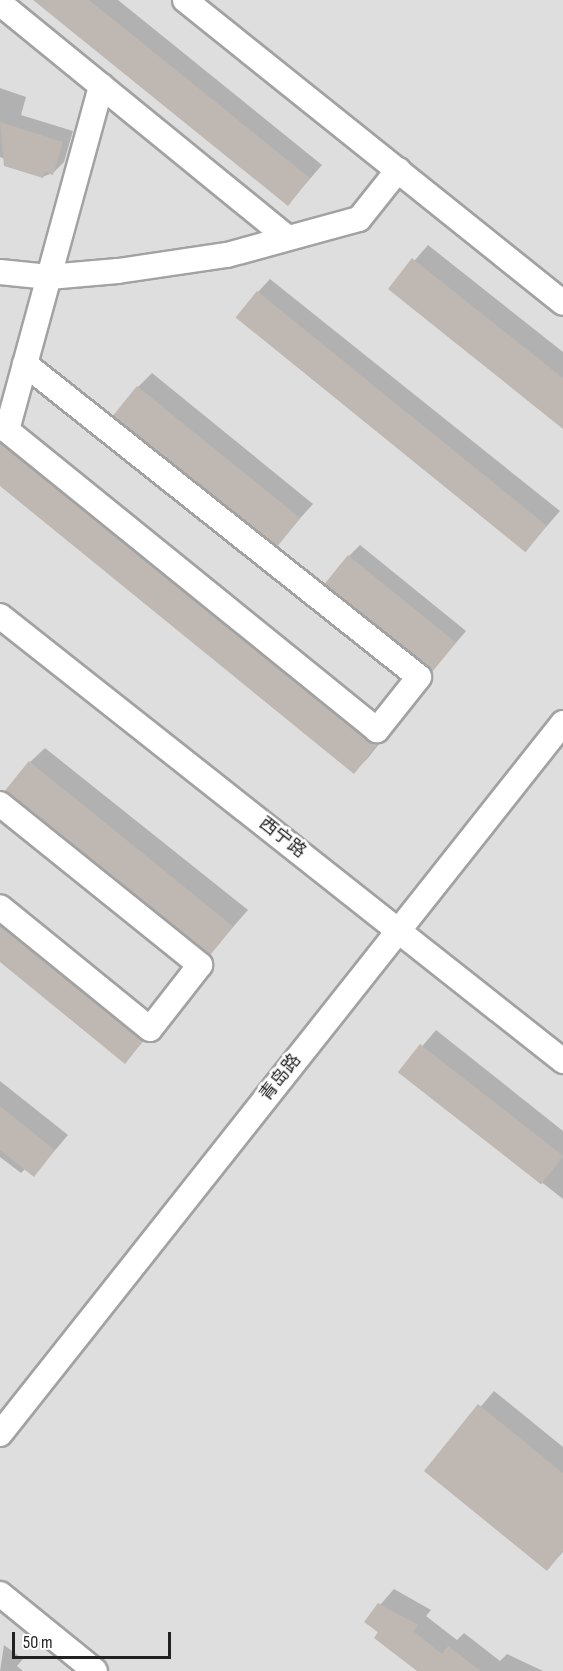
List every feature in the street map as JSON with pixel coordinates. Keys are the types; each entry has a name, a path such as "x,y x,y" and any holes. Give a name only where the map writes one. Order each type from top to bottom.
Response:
{"street":[{"path":"185,0 563,303"},
{"path":"7,9 288,238"},
{"path":"24,364 418,677 377,730 7,430 24,364 101,86"},
{"path":"0,272 49,277 227,255 358,219 398,170"},
{"name":"西宁路","path":"0,616 563,1061"},
{"name":"青岛路","path":"0,1434 563,723"},
{"path":"0,804 200,965 150,1029 0,906"},
{"path":"0,1594 95,1671"}],"shaded area":[{"path":"0,0 563,0 563,1671 0,1671"}],"building":[{"path":"33,0 89,0 310,178 288,206"},
{"path":"0,122 63,142 53,175 45,172 43,178 4,166"},
{"path":"412,258 563,378 563,429 388,289"},
{"path":"257,291 547,526 525,552 236,317"},
{"path":"137,386 300,518 276,548 113,416"},
{"path":"0,443 377,745 354,774 0,486"},
{"path":"348,555 456,642 433,671 325,584"},
{"path":"29,761 233,927 209,956 5,791"},
{"path":"0,925 143,1041 125,1064 0,962"},
{"path":"420,1044 563,1156 541,1184 398,1072"},
{"path":"0,1106 55,1150 34,1177 0,1150"},
{"path":"478,1404 563,1473 563,1551 547,1571 424,1471"},
{"path":"378,1603 418,1625 413,1631 442,1654 448,1646 481,1671 417,1671 374,1638 378,1632 364,1622"}]}
